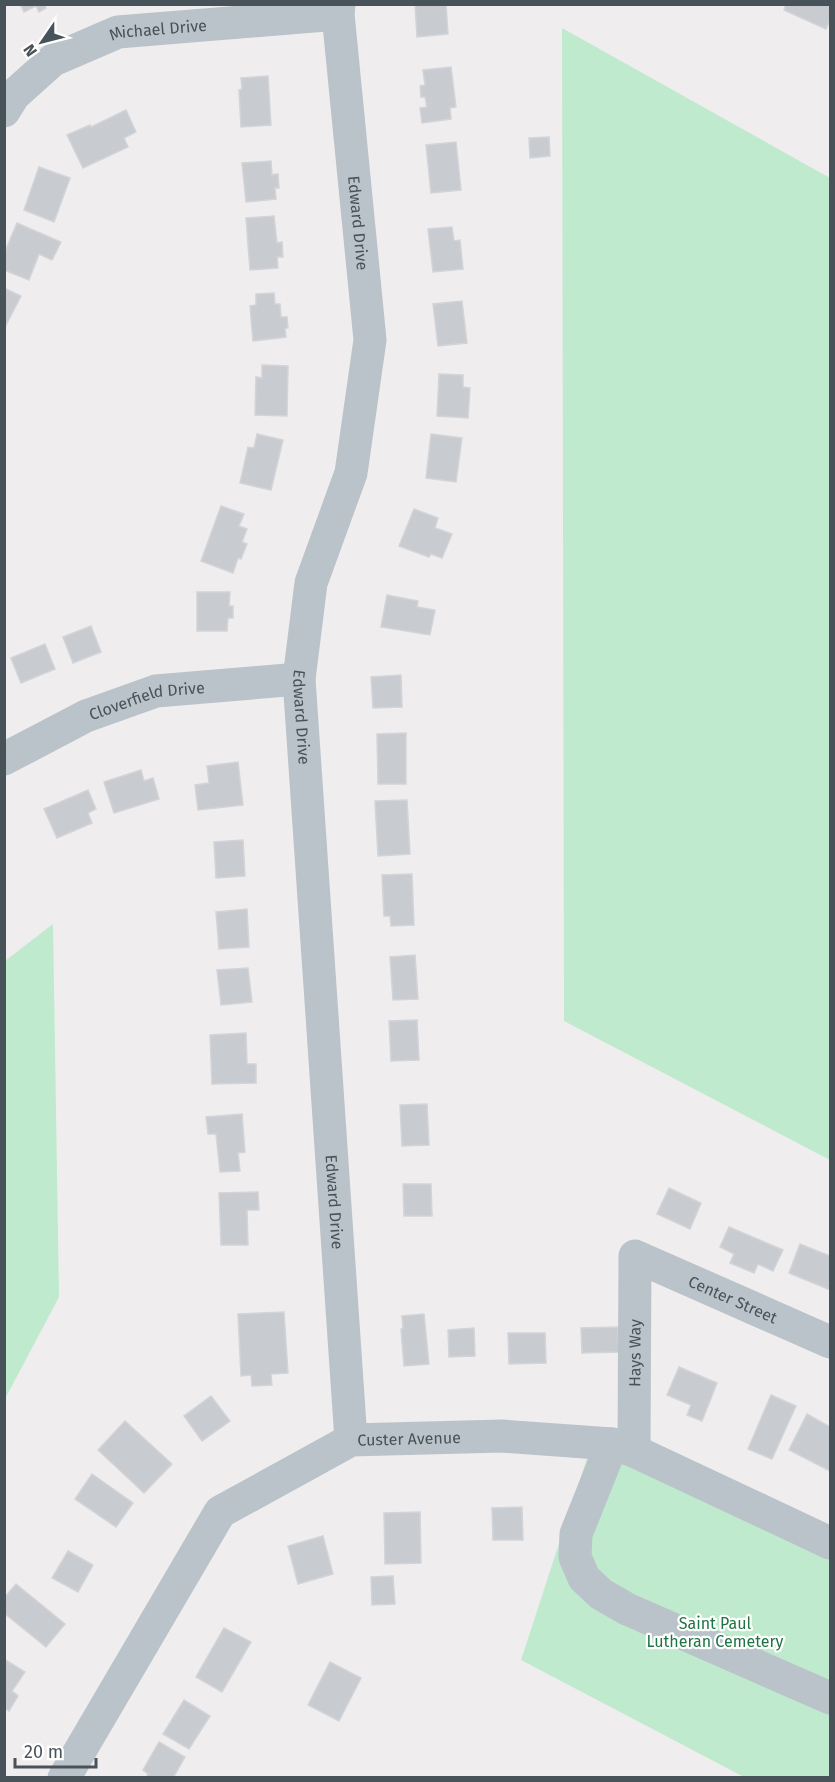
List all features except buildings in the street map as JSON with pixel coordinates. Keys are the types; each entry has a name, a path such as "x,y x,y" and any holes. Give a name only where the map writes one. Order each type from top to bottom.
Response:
{"street":[{"name":"Michael Drive","path":"4,111 14,95 53,60 118,32 339,9"},
{"name":"Edward Drive","path":"339,9 370,340 351,472 311,583 299,679 351,1440"},
{"name":"Cloverfield Drive","path":"4,759 86,716 156,691 299,679"},
{"name":"Center Street","path":"635,1256 831,1342"},
{"name":"Hays Way","path":"623,1447 635,1256"},
{"name":"Custer Avenue","path":"64,1778 220,1512 351,1440 502,1436 623,1447 831,1543"},
{"path":"623,1447 576,1534 575,1557 584,1578 601,1594 627,1610 831,1698"}],"green space":[{"path":"562,28 830,178 830,1160 564,1021"},
{"path":"53,924 59,1297 5,1399 5,961"},
{"name":"Saint Paul Lutheran Cemetery","path":"588,1455 631,1467 830,1560 830,1777 744,1777 521,1660"}]}
